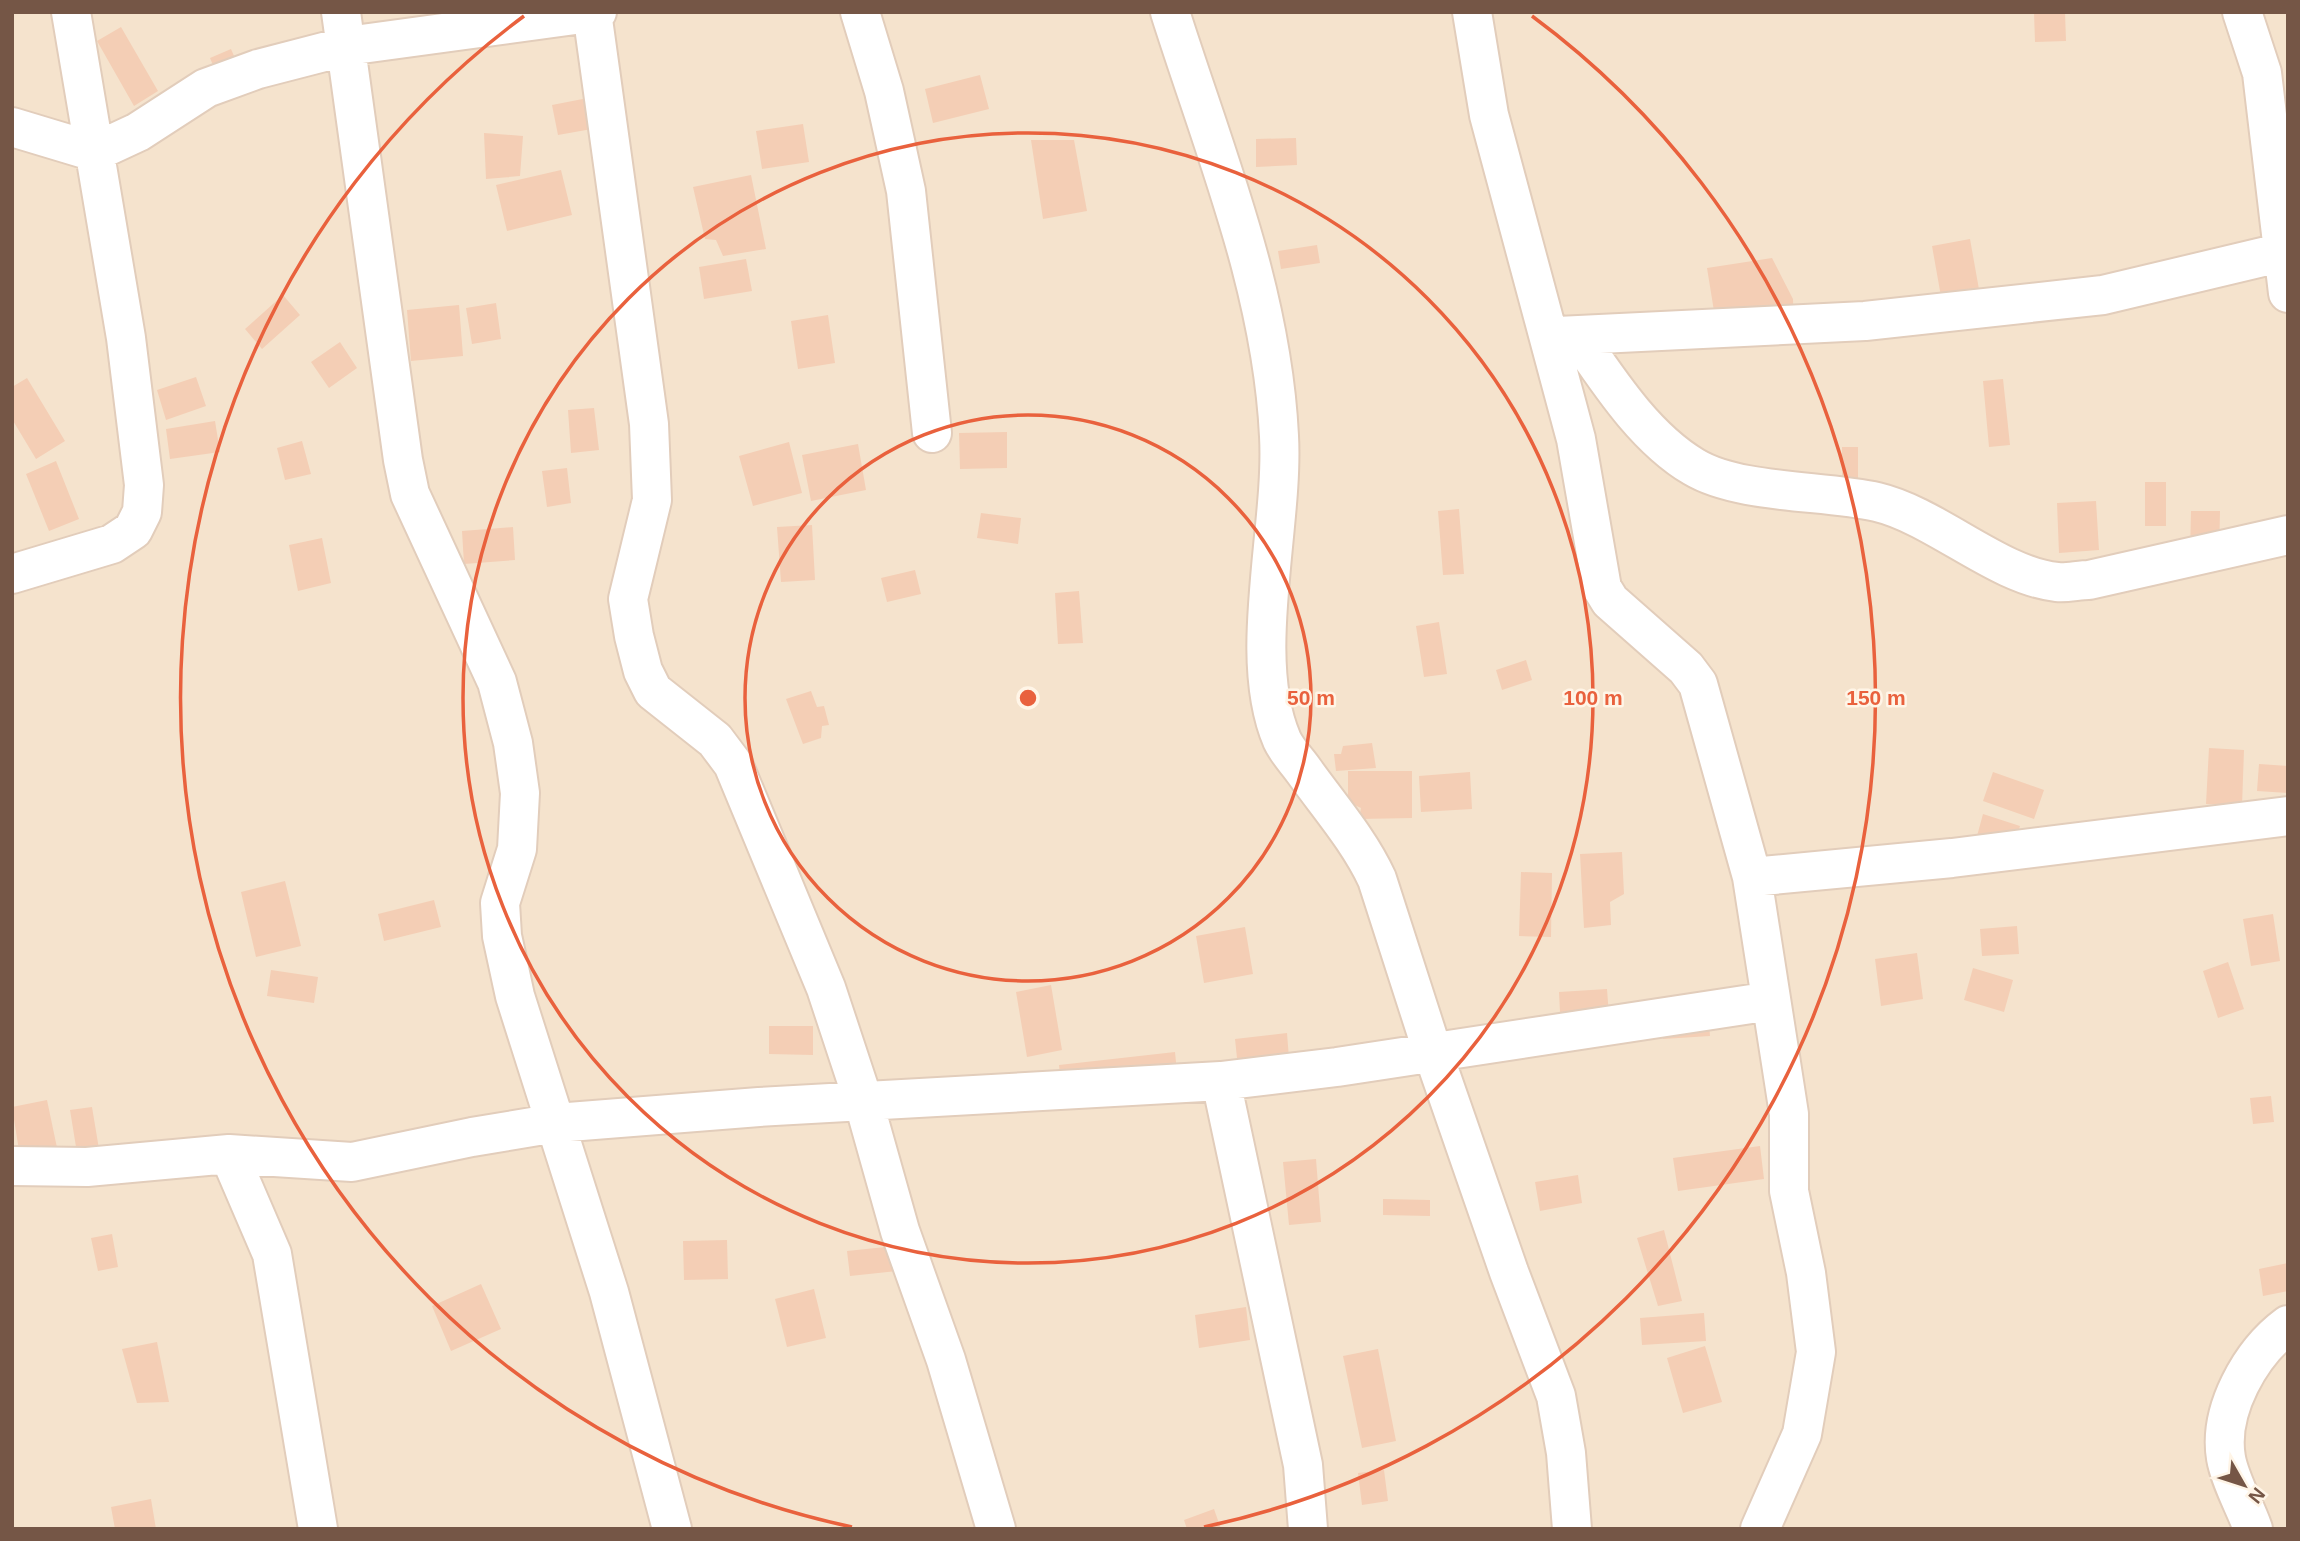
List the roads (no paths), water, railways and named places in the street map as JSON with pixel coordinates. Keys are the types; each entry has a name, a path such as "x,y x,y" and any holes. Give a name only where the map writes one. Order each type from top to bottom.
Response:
{"street":[{"path":"12,574 112,544 133,530 142,512 144,485 127,351 71,12"},
{"path":"860,12 884,91 906,191 932,433"},
{"path":"1170,12 1257,285 1271,362 1280,437 1268,617 1270,688 1279,727 1283,740 1366,854 1377,879 1432,1050 1509,1272 1556,1396 1566,1453 1572,1529"},
{"path":"1472,12 1489,115 1563,336 1576,439 1602,588 1610,601 1686,668 1698,684 1752,877 1789,1114 1789,1191 1806,1273 1816,1352 1802,1434 1760,1529"},
{"path":"2242,12 2262,72 2288,293"},
{"path":"12,127 95,152 138,132 206,88 258,69 344,29 594,13 649,425 652,500 628,599 643,671 653,691 715,740 733,764 825,988 864,1103 900,1231 946,1360 996,1529"},
{"path":"344,29 403,460 411,494 497,681 513,743 520,793 517,849 500,903 502,936 515,996 609,1292 672,1529"},
{"path":"1563,336 1865,321 2103,295 2284,252"},
{"path":"1563,336 1661,441 1694,467 1729,481 1880,503 2034,575 2057,582 2089,580 2288,535"},
{"path":"1752,877 1952,858 2288,816"},
{"path":"12,1166 87,1167 229,1154 352,1163 472,1137 556,1123 759,1107 864,1103 1092,1086 1221,1081 1337,1067 1432,1050 1771,1001"},
{"path":"1221,1081 1303,1465 1308,1529"},
{"path":"229,1154 272,1254 318,1529"},
{"path":"2253,1529 2226,1458 2227,1409 2239,1384 2288,1325"}]}
